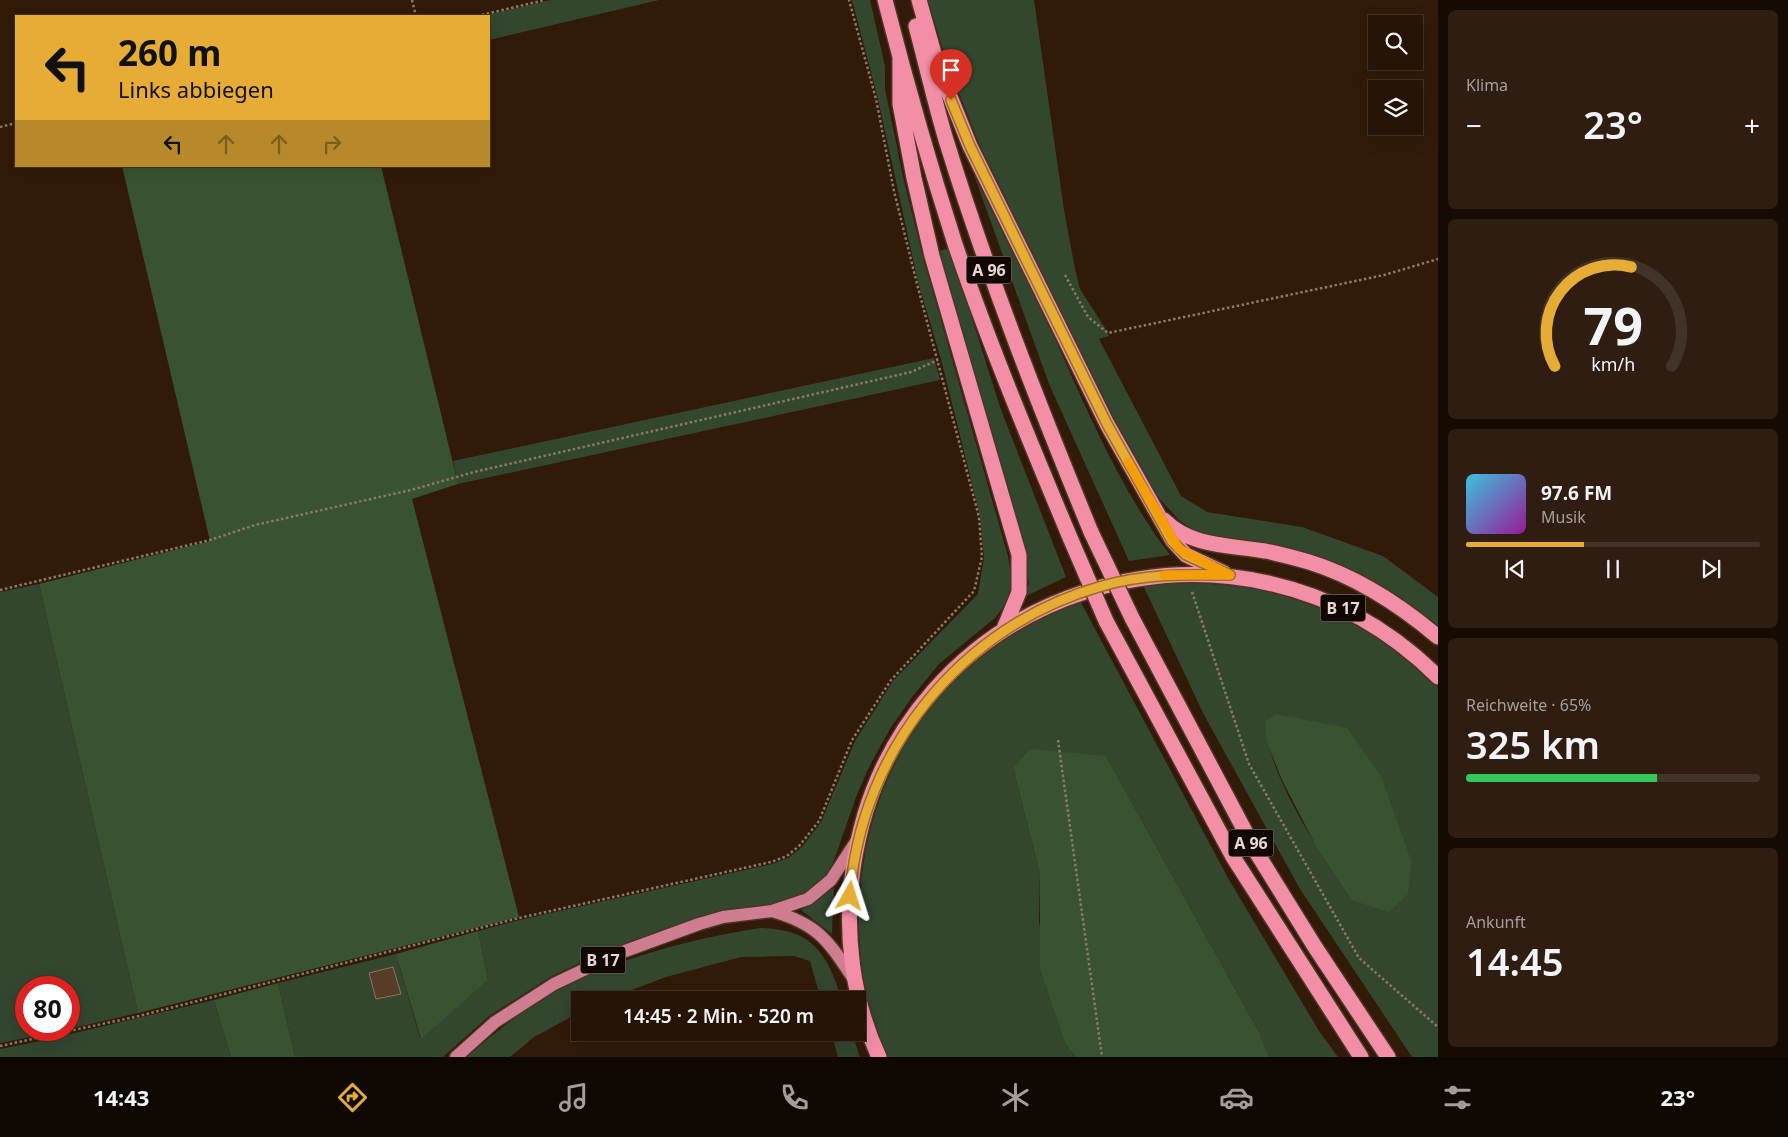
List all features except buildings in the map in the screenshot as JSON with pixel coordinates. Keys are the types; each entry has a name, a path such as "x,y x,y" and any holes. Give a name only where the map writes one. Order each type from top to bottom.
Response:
{"highway":[{"name":"A 96","path":"885,0 900,58 956,245 1013,401 1106,620 1233,856 1361,1057"},
{"name":"A 96","path":"909,0 946,138 978,238 1033,392 1091,532 1132,618 1255,850 1315,947 1388,1057"},
{"path":"919,0 937,64 970,146 1107,424 1179,549 1230,575"},
{"path":"900,58 900,104 914,178 932,256 1019,555 1019,592 1003,631"},
{"path":"1156,511 1171,527 1184,536 1201,542 1289,556 1337,572 1394,603 1438,637"},
{"name":"B 17","path":"878,1057 864,1018 854,981 849,910 851,883 859,837 879,778 906,729 940,685 980,647 1003,631 1027,616 1077,594 1131,579 1186,574 1230,575 1278,584 1346,609 1388,634 1438,677"}],"main road":[{"name":"B 17","path":"456,1057 496,1022 554,984 616,954 707,921 772,911 808,899 822,890 859,837"},
{"name":"B 17","path":"772,911 802,922 822,935 854,981"}],"path":[{"path":"412,0 416,15"},
{"path":"481,15 545,0"},
{"path":"0,1046 103,1024 519,918 771,862 787,856 800,845 819,821 852,740 891,680 974,591 982,557 978,517 938,360 916,284 894,191 876,100 849,0"},
{"path":"0,127 15,123"},
{"path":"1065,275 1088,317 1108,333 1384,275 1438,259"},
{"path":"0,590 210,540 255,525 411,490 474,472 911,372 938,360"},
{"path":"1186,574 1249,764 1359,958 1438,1027"},
{"path":"1058,740 1102,1057"}],"green space":[{"path":"551,0 659,0 490,40 490,15 486,15"},
{"path":"852,0 870,0 885,66 885,89 904,181 923,257 1008,556 1012,582 1008,601 996,617 939,664 912,697 890,729 870,765 856,797 830,872 818,887 798,900 705,918 614,947 552,976 489,1016 443,1057 295,1057 278,983 396,954 420,1038 488,980 478,931 519,920 772,864 788,858 802,847 821,822 855,741 893,681 978,594 984,557 980,516 941,359 918,282 878,99"},
{"path":"928,0 1034,0 1064,210 1080,289 1107,331 1109,336 1099,339 1181,496 1207,512 1302,527 1383,556 1438,597 1438,629 1380,587 1347,568 1265,543 1211,538 1193,530 1179,520 1148,486 1113,421 980,146 946,60"},
{"path":"122,167 381,167 458,484 412,499 519,917 138,1013 39,584 210,541"},
{"path":"974,175 1036,299 1121,479 1170,555 1129,561 1049,384"},
{"path":"950,248 1000,407 1066,577 1024,597 1029,584 1025,554 939,251"},
{"path":"934,358 940,380 458,484 453,461"},
{"path":"1186,582 1262,588 1336,613 1373,634 1409,658 1438,687 1438,1057 1412,1057 1300,889 1203,713 1142,583","holes":["1265,722 1351,900 1312,838 1285,790 1268,743"]},
{"path":"39,584 138,1013 80,1026 80,976 15,976 15,1040 0,1043 0,592"},
{"path":"1079,599 1228,878 1319,1031 1338,1057 1269,1057 1260,1034 1106,756 1013,768 1040,874 1039,922 1066,1045 1076,1057 887,1057 874,1026 866,992 861,959 859,925 866,847 876,810 890,775 907,741 929,710 954,681 984,654 1006,638"},
{"path":"1276,714 1347,728 1382,778 1411,861 1408,894 1389,912 1351,900 1317,848 1282,780 1266,740 1265,722"},
{"path":"1030,749 1106,756 1260,1034 1269,1057 1076,1057 1066,1045 1040,969 1040,874 1013,768"},
{"path":"834,888 832,934 801,910"},
{"path":"760,928 778,929 805,939 823,957 839,991 818,991 810,961 794,956 741,957 666,977 629,991 571,991 571,1017 534,1037 510,1057 467,1057 523,1012 559,989 632,959 682,944"},
{"path":"478,931 488,980 421,1039 396,954"},
{"path":"278,983 295,1057 231,1057 214,1000"},
{"path":"214,1000 231,1057 0,1057 0,1049 40,1041 80,1041 80,1032"},
{"path":"833,1041 855,1041 860,1057 838,1057"}],"slow traffic":[{"path":"1128,462 1172,541 1179,549 1186,555 1230,575 1164,575"}],"route":[{"path":"850,896 862,822 891,753 906,729 940,685 980,647 1027,616 1052,604 1104,585 1158,575 1230,575 1186,555 1172,541 1107,424 970,146 951,100"}]}
